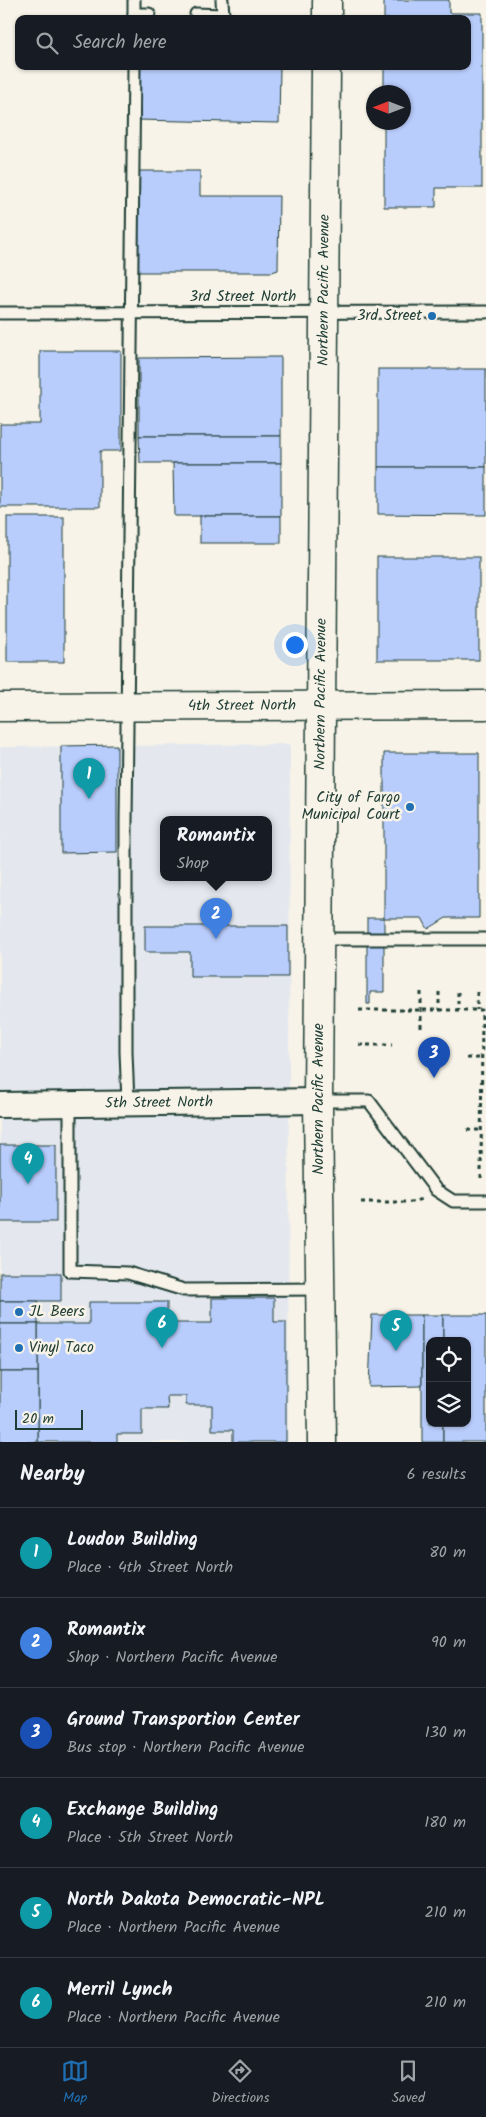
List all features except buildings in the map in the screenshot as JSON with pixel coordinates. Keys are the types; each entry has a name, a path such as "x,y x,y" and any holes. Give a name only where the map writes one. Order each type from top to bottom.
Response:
{"street":[{"path":"326,15 327,0"},
{"name":"Northern Pacific Avenue","path":"322,1442 318,1101 326,70"},
{"name":"4th Street North","path":"0,707 486,705"},
{"name":"5th Street North","path":"0,1105 318,1101"}],"lane":[{"path":"134,0 134,15"},
{"path":"196,14 223,15 222,0"},
{"path":"144,15 149,14"},
{"path":"128,1103 126,1052 127,706 134,70"},
{"name":"3rd Street North","path":"0,313 486,312"},
{"path":"320,939 486,939"},
{"path":"318,1101 368,1102 436,1190 453,1201 486,1201"},
{"path":"70,1104 70,1271 128,1273 184,1290 321,1289"}],"path":[{"path":"421,992 421,1028"},
{"path":"439,992 439,1010"},
{"path":"458,992 458,1010"},
{"path":"477,992 477,1010"},
{"path":"360,1010 482,1010 484,1015 484,1049 482,1058 484,1066 484,1119 482,1130 484,1154 482,1183 474,1183"},
{"path":"359,1045 392,1045"},
{"path":"466,1058 482,1058"},
{"path":"466,1130 482,1130"},
{"path":"361,1202 412,1202 421,1200 436,1190"}],"shaded area":[{"path":"290,744 288,1442 0,1442 0,747"}],"place":[{"name":"3rd Street","path":"432,316"},
{"name":"Loudon Building","path":"89,799"},
{"name":"City of Fargo Municipal Court","path":"410,807"},
{"name":"Romantix","path":"216,939"},
{"name":"Ground Transportion Center","path":"434,1078"},
{"name":"Exchange Building","path":"28,1184"},
{"name":"JL Beers","path":"19,1312"},
{"name":"Vinyl Taco","path":"19,1348"},
{"name":"Merril Lynch","path":"162,1348"},
{"name":"North Dakota Democratic-NPL","path":"396,1351"}]}
